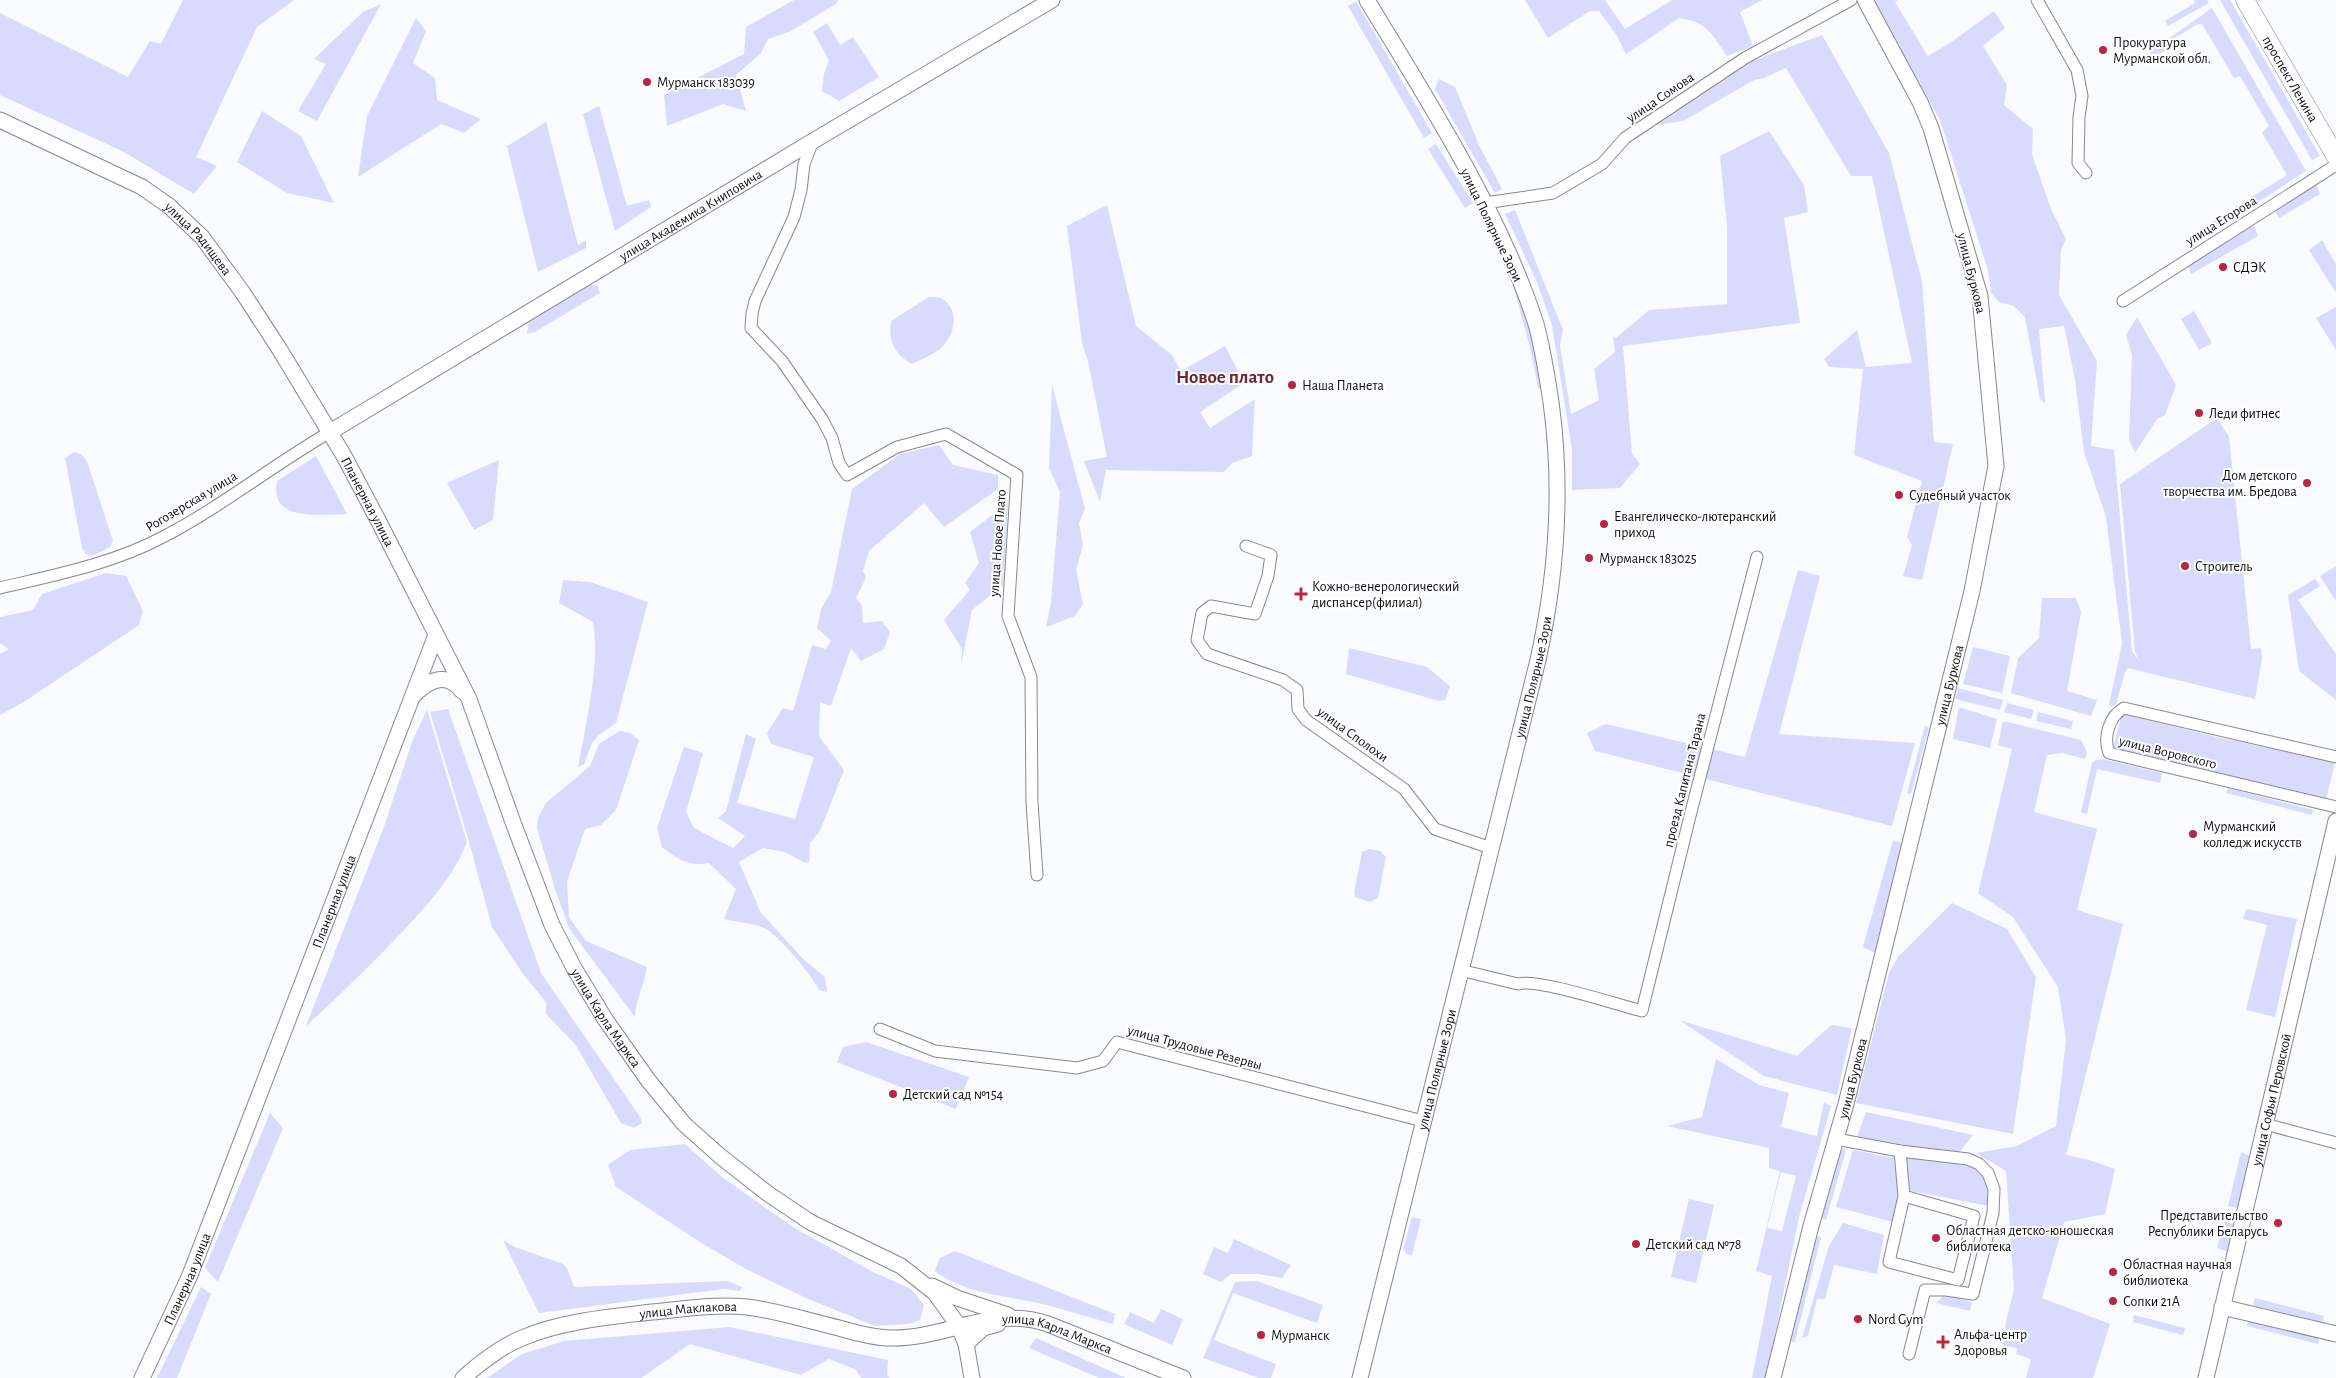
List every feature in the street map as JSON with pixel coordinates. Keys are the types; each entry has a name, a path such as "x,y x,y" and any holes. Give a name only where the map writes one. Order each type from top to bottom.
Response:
{"main road":[{"name":"улица Академика Книповича","path":"330,432 813,141 1052,0"},
{"name":"улица Полярные Зори","path":"1360,1378 1548,613 1557,546 1557,453 1552,410 1541,344 1511,257 1485,203 1368,0"},
{"name":"улица Буркова","path":"1773,1378 1811,1226 1836,1139 1972,591 1996,466 1982,312 1970,260 1924,110 1865,0"},
{"name":"проспект Ленина","path":"2245,0 2336,157"},
{"name":"улица Радищева","path":"0,120 142,187 169,206 202,237 248,301 330,432"},
{"name":"Планерная улица","path":"142,1378 190,1275 436,635 330,432"},
{"name":"улица Карла Маркса","path":"436,635 469,699 538,889 563,947 605,1019 648,1080 684,1124 720,1156 767,1193 810,1222 900,1266 921,1281"},
{"path":"415,691 425,674 439,668 449,668 457,674"},
{"path":"415,691 429,682 445,679 453,681 469,699"},
{"name":"улица Софьи Перовской","path":"2206,1378 2336,822"},
{"path":"921,1281 936,1293 958,1326 966,1344 972,1378"},
{"path":"921,1281 957,1298 1018,1318"},
{"path":"921,1336 939,1319 940,1309 936,1293"},
{"name":"улица Маклакова","path":"463,1378 498,1351 522,1338 548,1329 612,1317 701,1307 747,1307 867,1335 890,1338 921,1336"},
{"path":"2222,1307 2336,1334"},
{"name":"улица Карла Маркса","path":"921,1336 985,1319 1018,1318 1048,1324 1183,1378"},
{"path":"966,1344 984,1328 1018,1318"}],"street":[{"name":"улица Сомова","path":"1485,203 1553,193 1602,164 1625,138 1745,58 1851,0"},
{"path":"2037,0 2076,70 2082,96 2078,117 2078,163 2086,173"},
{"name":"улица Новое Плато","path":"813,141 804,164 801,190 794,217 755,301 752,328 782,362 822,419 832,438 839,463 847,475 897,447 946,434 1017,475 1008,616 1031,677 1032,802 1037,874"},
{"name":"улица Егорова","path":"2123,301 2336,165"},
{"name":"Рогозерская улица","path":"0,588 90,566 142,547 176,530 330,432"},
{"name":"улица Сполохи","path":"1246,546 1271,555 1263,593 1255,614 1212,606 1202,613 1197,640 1207,654 1283,680 1297,690 1298,709 1306,720 1404,789 1435,829 1491,848"},
{"name":"проезд Капитана Тарана","path":"1460,970 1518,984 1526,981 1550,986 1642,1011 1757,557"},
{"name":"улица Воровского","path":"2336,757 2124,708 2113,716 2105,743 2109,753 2336,807"},
{"name":"улица Трудовые Резервы","path":"880,1029 935,1051 1077,1068 1103,1061 1117,1042 1423,1121"},
{"path":"2265,1124 2336,1143"},
{"path":"1836,1139 1900,1152 1968,1160 1979,1164 1988,1173 1994,1189 1993,1213 1973,1294 1946,1290 1925,1290 1910,1354"},
{"path":"1900,1152 1904,1196 1889,1262 1958,1280 1974,1216 1904,1196"}],"shaded area":[{"path":"183,0 294,0 257,27 196,157 217,166 194,194 122,151 0,95 0,13 128,77 150,41 161,44"},
{"path":"794,0 838,0 836,4 789,32 768,39 761,53 736,75 746,111 723,104 667,126 664,95 744,54 746,27"},
{"path":"1525,0 1605,0 1625,29 1672,0 1762,0 1740,12 1753,46 1727,56 1713,36 1703,26 1696,22 1679,18 1626,54 1616,34 1599,11 1590,11 1548,38"},
{"path":"1873,0 1898,0 1895,2 1928,56 1950,43 1994,11 2005,28 1983,46 2007,85 2004,105 2033,129 2032,154 2051,209 2066,239 2061,250 2059,295 2097,361 2091,446 2114,450 2132,651 2140,662 2135,652 2120,484 2217,418 2229,437 2251,649 2261,648 2262,658 2255,699 2128,668 2125,672 2116,704 2112,707 2109,705 2122,643 2106,517 2084,452 2075,379 2064,326 2039,329 2045,403 2040,399 2025,317 2014,306 1999,302 1991,293 1988,270 1940,120"},
{"path":"2194,0 2207,0 2209,3 2168,26 2165,21 2195,3"},
{"path":"2220,0 2230,0 2320,156 2312,160"},
{"path":"1356,1 1432,133 1424,138 1348,6"},
{"path":"381,4 317,121 298,111 326,64 314,59 363,12"},
{"path":"2212,8 2306,171 2201,239 2197,231 2287,175 2262,133 2269,126 2240,76 2234,78 2202,24 2198,24 2173,39 2174,45 2154,57 2150,52"},
{"path":"416,18 426,31 413,63 435,78 437,100 481,119 464,133 441,124 358,177 367,116"},
{"path":"827,23 840,45 853,37 879,77 839,101 822,91 824,74 829,60 813,32"},
{"path":"1822,35 1889,153 1922,282 1934,442 1953,444 1922,580 1903,576 1912,545 1907,537 1922,481 1854,455 1863,369 1829,367 1824,359 1857,330 1866,367 1912,363 1872,176 1851,176 1786,68 1764,78 1754,80 1683,121 1657,125 1752,61"},
{"path":"1439,79 1455,87 1479,145 1502,189 1495,193 1435,89"},
{"path":"599,106 627,206 649,200 651,207 615,231 583,114"},
{"path":"262,111 301,136 334,203 287,193 237,162"},
{"path":"546,122 578,245 586,240 586,248 538,272 507,146"},
{"path":"1769,131 1804,185 1808,212 1784,218 1800,323 1623,346 1632,454 1640,464 1620,488 1572,490 1572,450 1552,325 1537,282 1505,214 1515,210 1563,330 1560,346 1571,414 1599,400 1594,369 1615,352 1613,336 1616,338 1649,310 1727,304 1727,226 1720,156"},
{"path":"1436,144 1473,203 1465,208 1428,149"},
{"path":"2315,181 2320,194 2279,218 2273,207"},
{"path":"1107,205 1136,326 1172,355 1181,371 1225,346 1244,383 1200,412 1210,428 1255,399 1252,456 1232,463 1224,472 1106,470 1100,502 1084,461 1107,457 1088,361 1082,343 1067,226"},
{"path":"2254,225 2258,236 2191,274 2188,264"},
{"path":"2322,240 2336,264 2336,293 2309,250"},
{"path":"1513,266 1547,389 1538,388 1530,347 1508,268"},
{"path":"590,284 597,286 600,293 535,332 527,334 529,322"},
{"path":"929,297 941,298 949,305 954,316 954,323 950,336 943,346 912,364 901,356 894,346 890,334 891,321"},
{"path":"2336,307 2336,350 2316,318"},
{"path":"2194,311 2212,343 2199,350 2181,319"},
{"path":"2137,317 2176,385 2165,415 2157,419 2135,453 2129,440 2132,355 2126,335"},
{"path":"1052,385 1085,509 1079,523 1083,545 1076,570 1083,604 1075,616 1046,627 1051,603 1060,492 1049,468"},
{"path":"939,445 953,465 998,475 998,489 944,527 924,503 869,551 863,571 866,578 856,598 862,606 863,623 882,621 890,632 884,649 861,661 851,648 831,706 820,702 819,736 844,770 820,831 810,843 809,863 803,862 785,852 763,848 739,862 761,913 804,960 825,977 827,992 819,990 810,975 772,933 762,927 724,919 736,889 709,863 689,863 662,847 657,828 684,747 703,753 686,812 694,828 733,848 745,836 718,818 726,811 746,734 756,739 737,803 795,819 814,757 771,744 767,733 783,708 793,711 812,645 826,649 831,641 817,628 821,609 831,592 852,489 900,454"},
{"path":"74,452 81,454 87,461 113,541 110,547 92,556 86,554 82,548 65,458"},
{"path":"316,456 347,514 311,515 289,510 281,504 277,494 277,481"},
{"path":"499,460 493,520 474,530 447,483"},
{"path":"1008,503 1003,585 972,610 961,665 962,649 944,620 970,590 965,583 979,563 970,532"},
{"path":"2336,566 2336,599 2335,600 2320,576"},
{"path":"1798,570 1820,576 1779,734 1915,743 1892,826 1595,751 1587,733 1606,724 1745,757"},
{"path":"106,573 126,576 143,611 139,625 22,703 0,715 0,654 9,649 0,643 0,617 33,610 42,594"},
{"path":"2315,579 2320,586 2298,600 2336,654 2336,700 2299,671 2288,595"},
{"path":"563,580 590,582 648,602 616,723 599,735 592,743 584,764 578,767 591,695 595,639 593,622 559,603"},
{"path":"2042,598 2076,598 2081,612 2067,691 2097,700 2091,716 2011,693 2018,658 2039,638"},
{"path":"1973,647 2010,656 2002,693 1963,684"},
{"path":"1349,648 1427,667 1450,686 1445,700 1439,701 1346,674"},
{"path":"1958,688 2003,700 2000,710 1955,699"},
{"path":"2007,703 2034,710 2031,719 2004,712"},
{"path":"1959,707 1997,719 1990,748 1953,739"},
{"path":"448,709 541,973 640,1117 642,1123 634,1128 621,1123 575,1044 546,1014 546,1002 523,974 492,927 468,838 430,712"},
{"path":"427,710 467,842 448,878 423,909 344,991 306,1026 385,824 412,742"},
{"path":"2038,712 2073,721 2071,729 2036,721"},
{"path":"2122,714 2221,738 2335,762 2326,800 2112,751"},
{"path":"2003,721 2081,740 2087,752 2085,759 2062,753 2047,755 2034,812 2097,829 2077,910 2123,924 2066,1155 2089,1160 2115,1169 2105,1214 2064,1222 2042,1298 2110,1324 2093,1378 2026,1378 2031,1359 2016,1354 2017,1348 2003,1346 2006,1321 2014,1290 2006,1171 1976,1153 2017,1146 2056,1126 2066,1040 2058,987 2013,917 1978,893 2012,749 1998,745"},
{"path":"1925,726 1929,727 1911,794 1907,793"},
{"path":"620,731 630,733 639,740 616,810 601,825 585,829 567,881 569,917 586,941 647,967 635,1017 569,928 537,828 538,818 546,803 590,766 599,744"},
{"path":"2103,759 2162,773 2160,783 2097,769 2087,814 2081,812 2092,763"},
{"path":"2228,788 2313,810 2312,815 2226,793"},
{"path":"1893,840 1904,844 1877,954 1863,947"},
{"path":"1369,849 1380,851 1386,857 1378,898 1370,902 1355,897 1354,893 1362,852"},
{"path":"1952,903 2007,929 2036,977 2013,1134 1856,1103 1889,973 1898,957"},
{"path":"2246,909 2297,919 2275,1017 2246,1010 2267,925 2243,919"},
{"path":"1679,1020 1797,1056 1831,1025 1852,1028 1837,1095 1764,1076"},
{"path":"866,1042 969,1077 956,1109 837,1062 843,1047"},
{"path":"1716,1059 1759,1085 1789,1093 1781,1127 1817,1136 1824,1102 1831,1106 1799,1217 1766,1378 1752,1378 1772,1276 1756,1271 1780,1171 1769,1168 1769,1148 1667,1126 1702,1117","holes":["1781,1172 1796,1176 1782,1231 1767,1228"]},
{"path":"1866,1112 1973,1135 1958,1154 1857,1137"},
{"path":"270,1113 283,1128 218,1282 205,1268"},
{"path":"685,1144 722,1177 793,1227 871,1271 911,1289 924,1305 920,1320 908,1324 875,1326 806,1298 748,1270 703,1244 616,1187 608,1165 630,1150"},
{"path":"1841,1148 1846,1150 1826,1220 1821,1218"},
{"path":"1853,1150 1894,1158 1901,1185 1893,1222 1836,1207"},
{"path":"2241,1152 2256,1159 2242,1209 2228,1206"},
{"path":"1906,1158 1975,1166 1988,1184 1989,1206 1906,1190"},
{"path":"1689,1199 1714,1205 1696,1283 1671,1277"},
{"path":"1412,1217 1421,1219 1412,1255 1407,1254 1403,1249"},
{"path":"2225,1221 2237,1226 2232,1253 2217,1248"},
{"path":"1843,1223 1884,1235 1877,1274 1834,1265 1825,1299 1817,1299 1808,1336 1802,1338 1829,1246"},
{"path":"1816,1236 1821,1237 1795,1342 1790,1341"},
{"path":"1234,1239 1291,1265 1282,1278 1258,1274 1231,1274 1221,1282 1203,1274 1214,1247 1228,1253"},
{"path":"503,1240 515,1247 563,1264 567,1268 574,1287 728,1281 742,1287 740,1291 723,1289 539,1313"},
{"path":"955,1251 1115,1314 1113,1324 1046,1305 977,1291 945,1278 935,1271 940,1258"},
{"path":"1257,1281 1323,1305 1317,1323 1233,1293 1214,1340 1276,1364 1271,1378 1259,1378 1203,1358 1235,1282"},
{"path":"201,1287 211,1294 177,1378 157,1378"},
{"path":"1945,1294 1972,1302 1970,1311 1936,1303"},
{"path":"2255,1298 2324,1316 2322,1323 2253,1305"},
{"path":"1161,1309 1183,1319 1172,1345 1124,1324 1130,1312 1154,1323"},
{"path":"2134,1315 2185,1328 2183,1335 2133,1322"},
{"path":"2248,1320 2319,1338 2318,1344 2247,1326"},
{"path":"729,1327 888,1360 887,1375 890,1378 861,1378 855,1369 829,1359 801,1375 690,1344 641,1378 487,1378 522,1354 564,1341"},
{"path":"1036,1338 1126,1378 1099,1378 1029,1348"}],"place":[{"name":"Прокуратура Мурманской обл.","path":"2103,50"},
{"name":"Мурманск 183039","path":"647,82"},
{"name":"СДЭК","path":"2223,267"},
{"name":"Наша Планета","path":"1292,385"},
{"name":"Леди фитнес","path":"2199,413"},
{"name":"Дом детского творчества им. Бредова","path":"2307,483"},
{"name":"Судебный участок","path":"1899,495"},
{"name":"Евангелическо-лютеранский приход","path":"1604,524"},
{"name":"Мурманск 183025","path":"1589,558"},
{"name":"Строитель","path":"2185,566"},
{"name":"Кожно-венерологический диспансер(филиал)","path":"1301,594"},
{"name":"Мурманский колледж искусств","path":"2193,834"},
{"name":"Детский сад №154","path":"893,1094"},
{"name":"Представительство Республики Беларусь","path":"2278,1223"},
{"name":"Областная детско-юношеская библиотека","path":"1936,1238"},
{"name":"Детский сад №78","path":"1636,1244"},
{"name":"Областная научная библиотека","path":"2113,1272"},
{"name":"Сопки 21А","path":"2113,1301"},
{"name":"Nord Gym","path":"1858,1319"},
{"name":"Мурманск","path":"1261,1335"},
{"name":"Альфа-центр Здоровья","path":"1943,1342"}],"district":[{"name":"Новое плато","path":"1225,376"}]}
